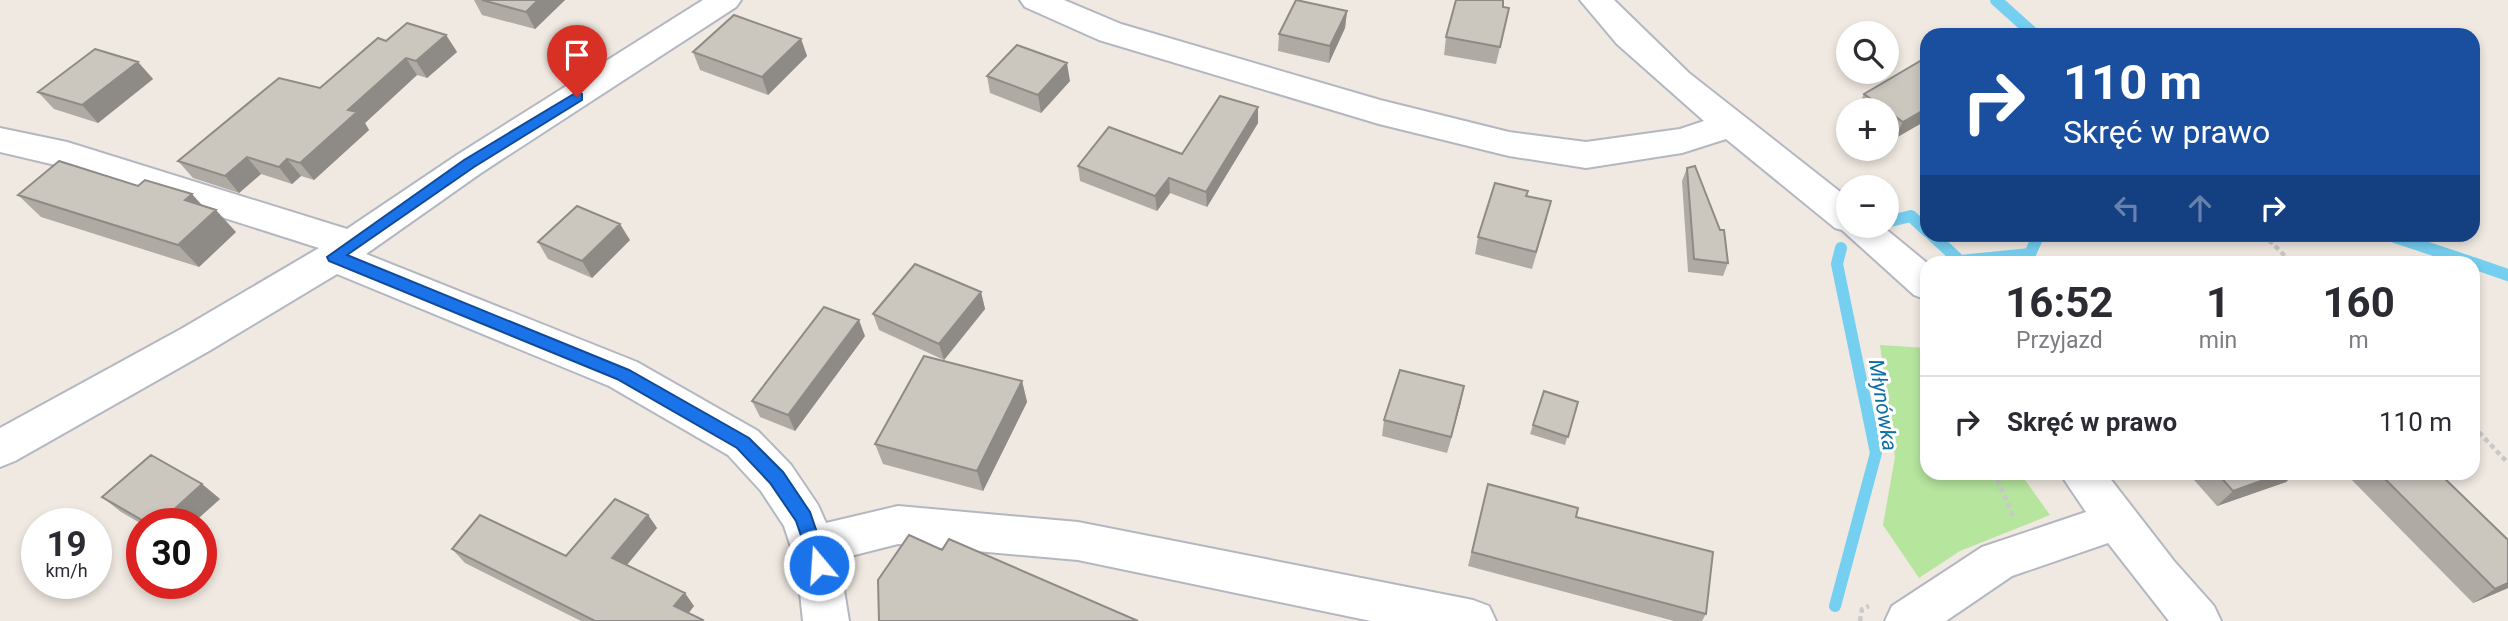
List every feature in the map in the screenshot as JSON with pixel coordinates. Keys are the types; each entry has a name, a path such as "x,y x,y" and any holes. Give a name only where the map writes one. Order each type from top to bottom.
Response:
{"street":[{"path":"0,449 342,251 469,163 620,70 725,0"},
{"path":"1036,0 1110,32 1378,112 1509,145 1586,155 1682,141 1730,125"},
{"path":"1596,0 1628,36 1730,125 1836,209"},
{"path":"0,140 67,155 342,251 623,374 733,437 776,478 803,518 819,565 826,621"},
{"path":"1872,238 1920,279"},
{"path":"2086,480 2198,621"},
{"path":"1908,621 1998,561 2117,521"},
{"path":"813,546 898,525 1078,541 1473,621"}],"path":[{"path":"2271,242 2285,256"},
{"path":"2480,433 2508,463"},
{"path":"1997,480 2017,527"},
{"path":"1860,621 1862,609"}],"green space":[{"path":"1880,345 1920,348 1920,480 2025,480 2050,515 1960,551 1919,578 1883,525 1895,457"}],"building":[{"path":"482,0 538,0 526,12"},
{"path":"1296,0 1347,11 1330,46 1279,34"},
{"path":"1456,0 1503,0 1503,7 1509,8 1500,47 1446,37"},
{"path":"734,15 801,39 762,77 693,52"},
{"path":"407,23 446,35 416,61 406,58 348,110 357,112 300,163 287,159 279,167 247,157 225,176 178,161 279,78 320,88 378,38 386,41"},
{"path":"1017,45 1067,63 1038,95 987,76"},
{"path":"95,49 138,62 82,105 38,92"},
{"path":"1920,61 1920,112 1903,122 1899,119 1899,98 1870,98 1864,94 1881,84 1899,84 1899,73"},
{"path":"1220,96 1258,107 1206,192 1169,178 1155,196 1078,166 1109,127 1182,154"},
{"path":"59,161 138,186 145,180 192,194 185,200 216,210 178,245 18,195"},
{"path":"1695,166 1720,230 1724,230 1728,263 1694,259 1687,168"},
{"path":"1495,183 1528,191 1526,196 1551,201 1536,252 1478,237"},
{"path":"577,206 620,224 582,261 538,242"},
{"path":"915,264 981,292 939,344 873,314"},
{"path":"824,307 859,320 788,415 752,401"},
{"path":"924,356 1022,381 977,471 875,444"},
{"path":"1400,370 1464,386 1451,437 1384,420"},
{"path":"1544,391 1578,402 1568,437 1533,425"},
{"path":"151,455 202,484 176,508 126,508 126,511 102,497"},
{"path":"2223,480 2264,480 2233,491"},
{"path":"2386,480 2446,480 2508,540 2508,583 2495,589"},
{"path":"1488,484 1578,508 1576,517 1713,552 1706,614 1472,552"},
{"path":"615,499 648,515 612,558 685,593 674,606 702,621 595,621 452,549 480,515 566,556"},
{"path":"909,535 942,550 949,539 1138,621 879,621 878,580"}],"waterway":[{"name":"Młynówka","path":"1996,0 2027,28"},
{"name":"Młynówka","path":"1899,219 1911,216 1920,224"},
{"name":"Młynówka","path":"1940,242 1955,256"},
{"name":"Młynówka","path":"2010,256 2030,254 2035,242"},
{"path":"2410,242 2452,256"},
{"name":"Młynówka","path":"1835,606 1876,453 1837,264 1841,248"},
{"path":"2480,265 2508,275"}],"route":[{"path":"577,97 469,163 334,257 623,374 743,443 776,478 803,518 819,565"}]}
